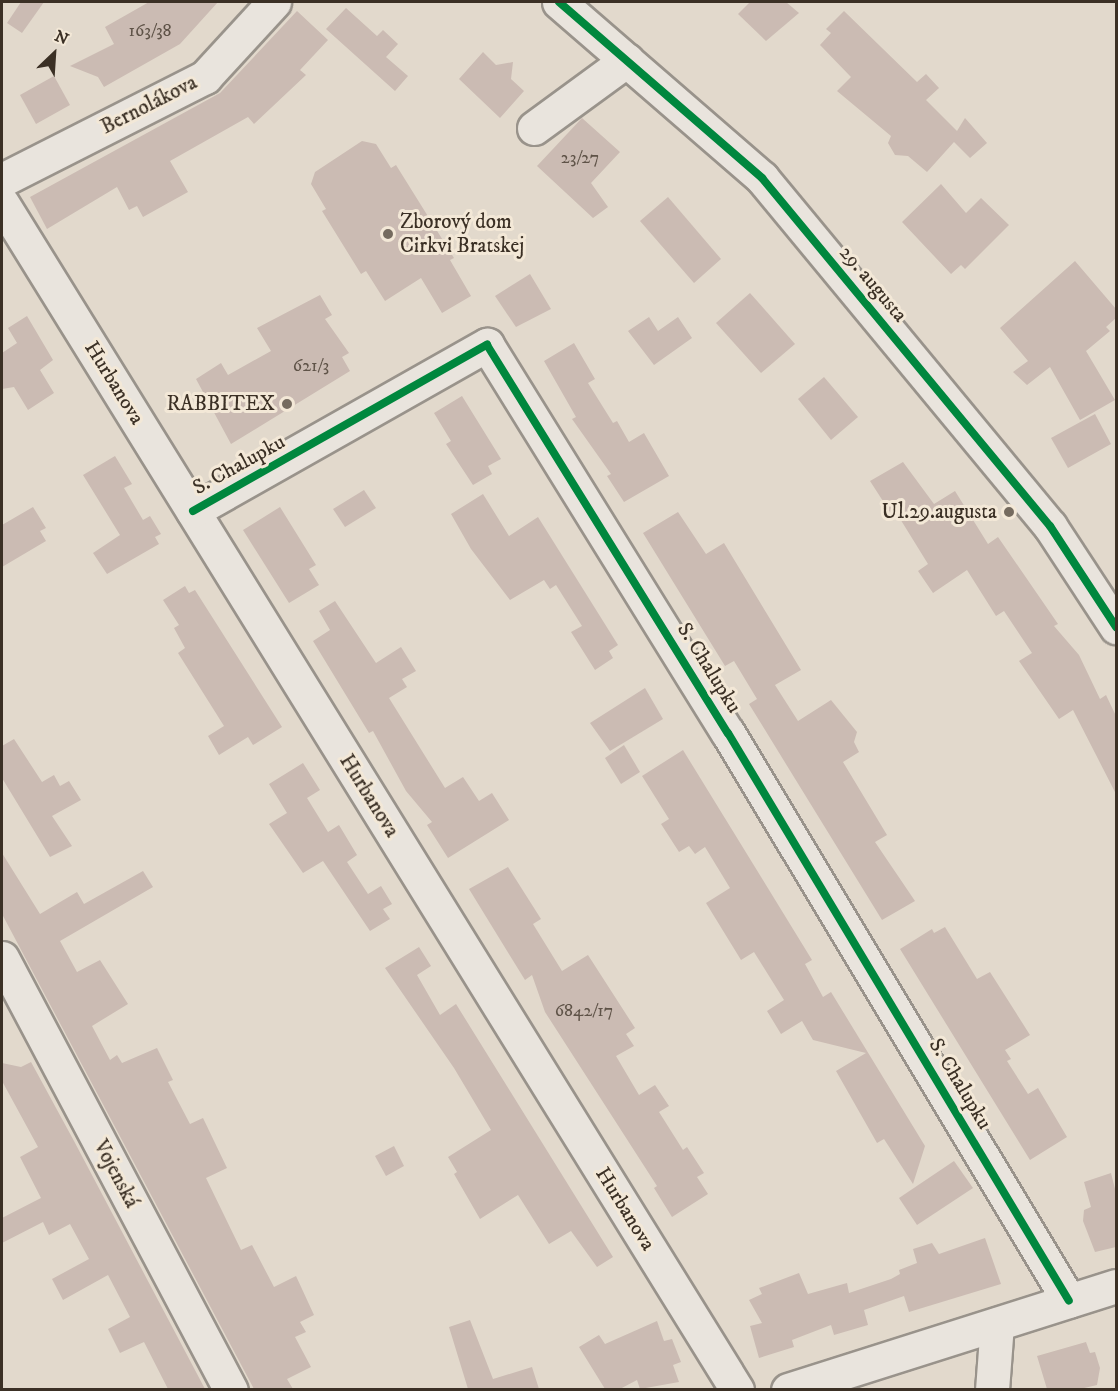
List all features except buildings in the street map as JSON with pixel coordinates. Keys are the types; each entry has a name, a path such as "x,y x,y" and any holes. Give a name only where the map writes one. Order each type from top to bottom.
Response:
{"street":[{"name":"Bernolákova","path":"2,180 205,77 274,2"},
{"name":"29. augusta","path":"559,2 762,178 1050,526 1116,627"},
{"path":"534,128 627,60"},
{"name":"Hurbanova","path":"2,203 737,1389"},
{"name":"S. Chalupku","path":"194,511 487,345 728,733 1069,1301"},
{"name":"Vojenská","path":"2,958 231,1389"},
{"path":"788,1389 1116,1286"},
{"path":"992,1389 997,1324"}],"cycle path":[{"path":"559,2 762,178 1050,526 1116,627"},
{"path":"193,511 487,345 728,733 1069,1301"}],"place":[{"name":"Zborový dom Cirkvi Bratskej","path":"388,234"},
{"name":"RABBITEX","path":"287,404"},
{"name":"Ul.29.augusta","path":"1009,512"}]}
